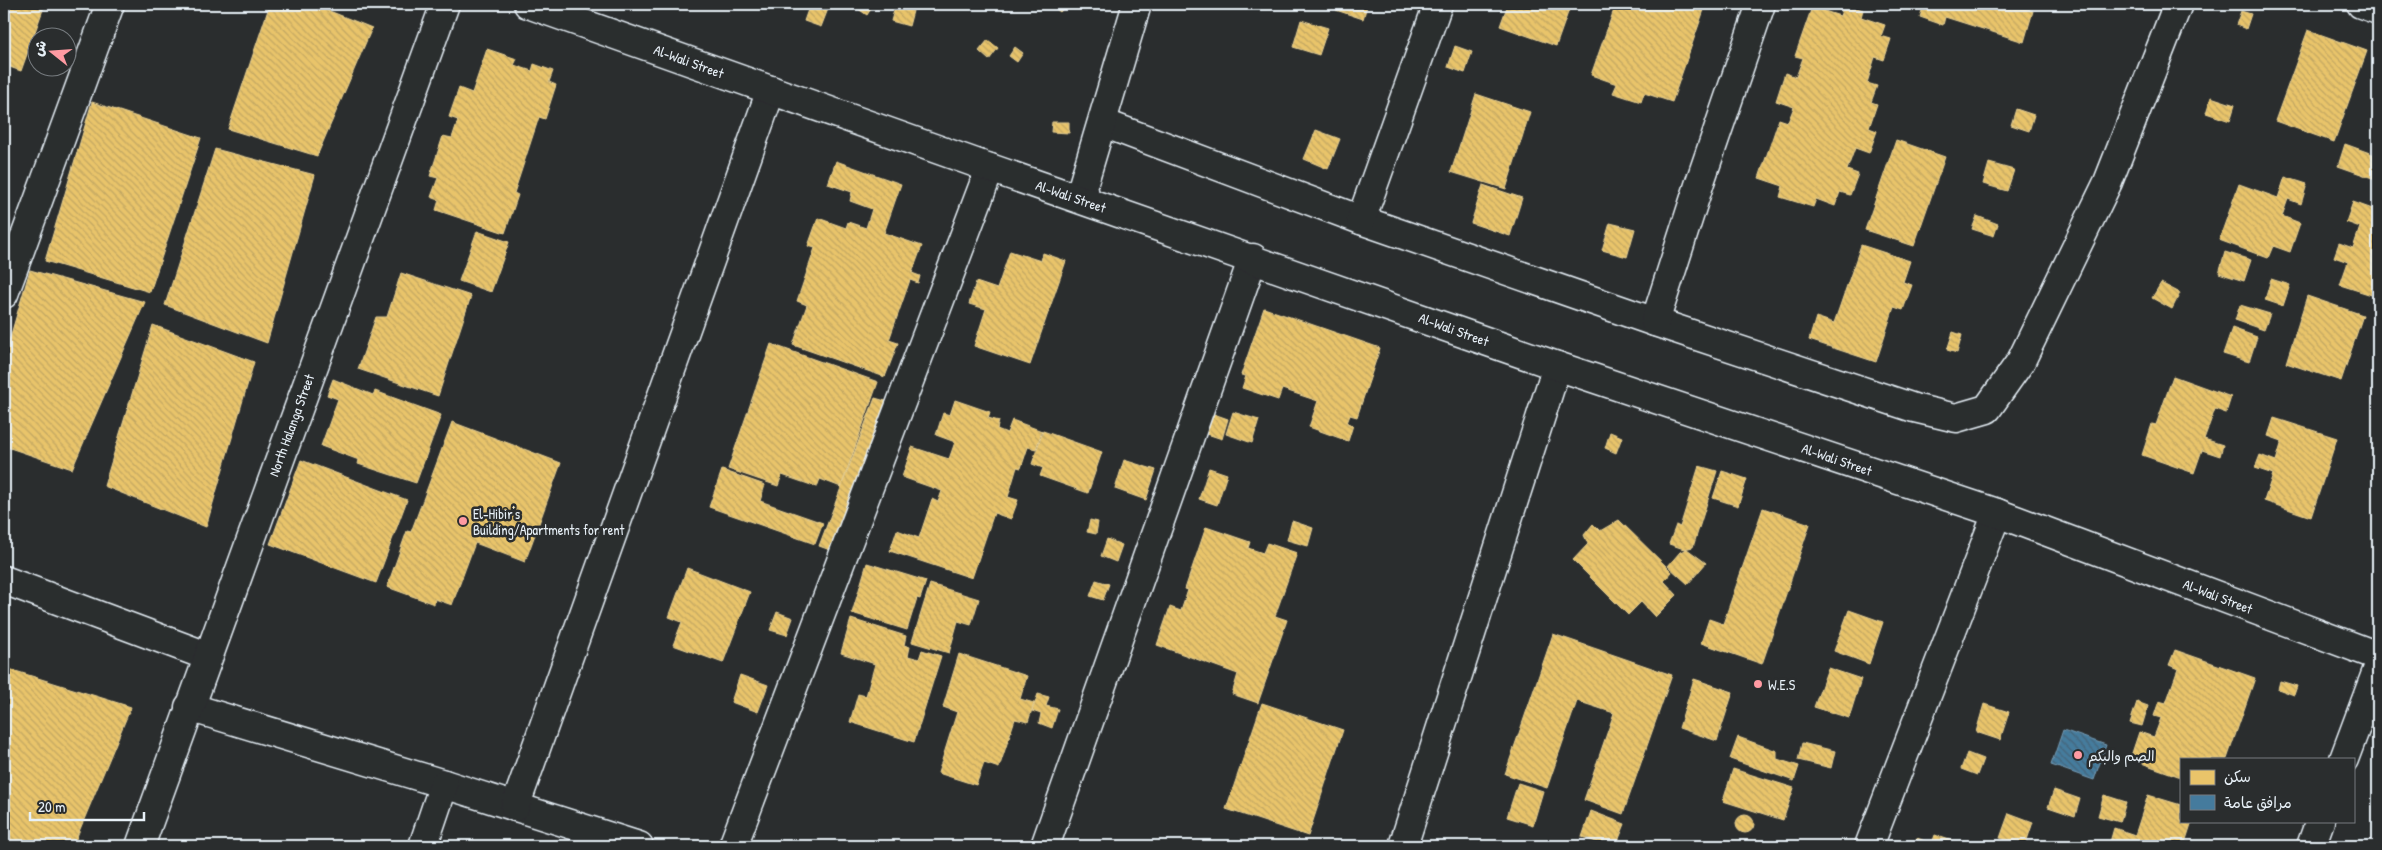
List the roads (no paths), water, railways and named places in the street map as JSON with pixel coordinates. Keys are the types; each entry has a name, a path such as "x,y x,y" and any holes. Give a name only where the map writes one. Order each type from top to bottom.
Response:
{"street":[{"path":"4,294 110,4"},
{"name":"North Halanga Street","path":"140,846 207,656 445,4"},
{"name":"Al-Wali Street","path":"528,4 990,168 1085,193 1253,258 1558,366 1997,513 2378,656"},
{"path":"1085,193 1094,150 1136,4"},
{"path":"1361,220 1438,4"},
{"path":"1655,322 1700,182 1761,4"},
{"path":"1103,122 1361,220 1655,322 1914,408 1956,418 1987,409 2021,361 2108,182 2178,4"},
{"path":"2360,4 2378,10"},
{"path":"514,807 771,90"},
{"path":"733,846 990,168"},
{"path":"1045,846 1253,258"},
{"path":"1403,846 1558,366"},
{"path":"1869,846 1997,513"},
{"path":"4,580 207,656"},
{"path":"2344,758 2378,668"},
{"path":"189,706 639,846"},
{"path":"423,846 444,784"},
{"path":"2311,846 2320,822"}],"place":[{"name":"El-Hibir's Building/Apartments for rent","path":"463,521"},
{"name":"W.E.S","path":"1758,684"},
{"name":"الصم والبكم","path":"2078,755"}]}
